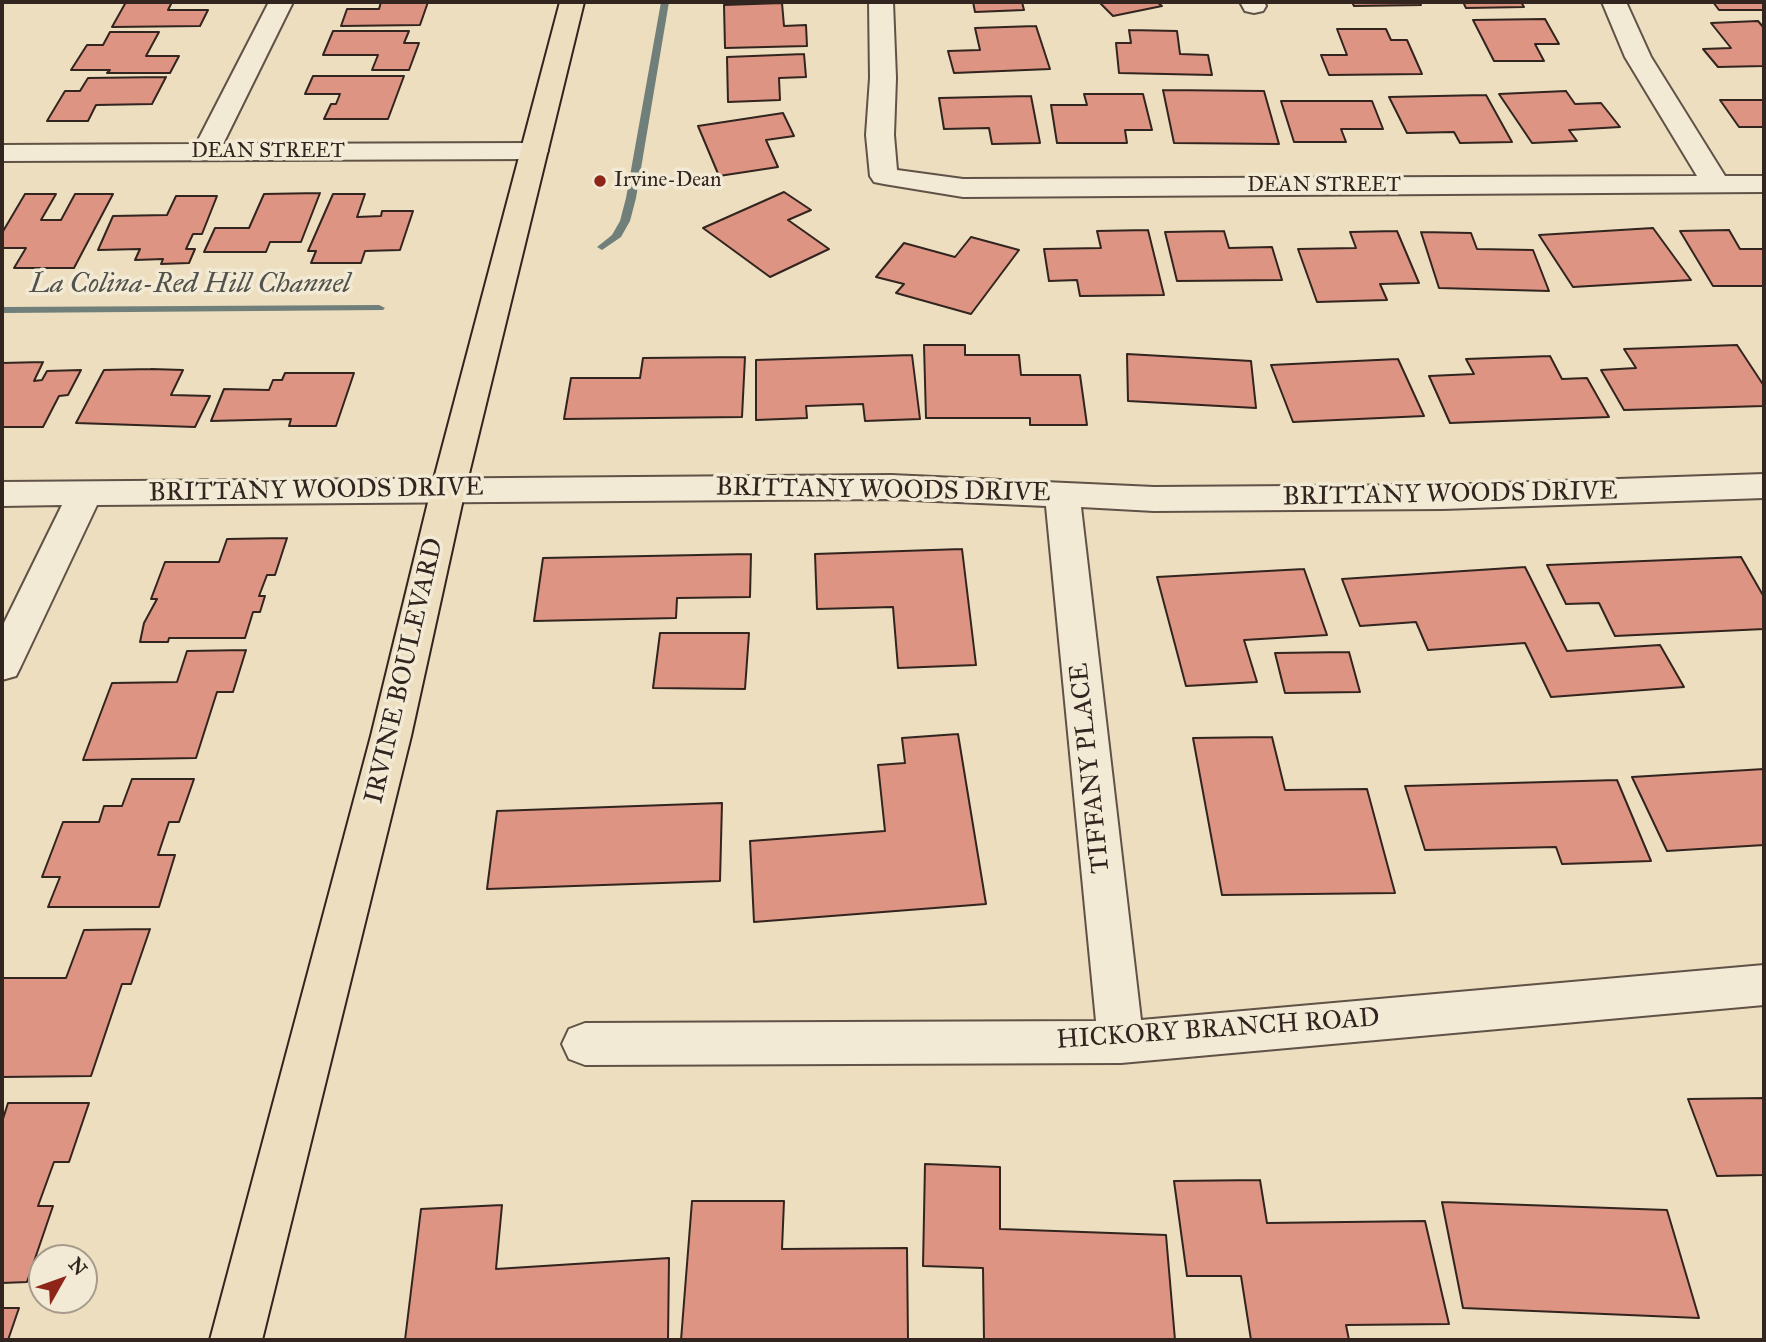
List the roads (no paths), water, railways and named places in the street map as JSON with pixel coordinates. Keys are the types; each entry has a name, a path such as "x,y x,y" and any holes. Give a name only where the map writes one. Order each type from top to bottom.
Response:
{"main road":[{"name":"IRVINE BOULEVARD","path":"236,1340 388,750 448,490 572,2"}],"street":[{"path":"205,153 281,2"},
{"name":"DEAN STREET","path":"881,2 883,78 880,135 884,176 963,188 1764,184"},
{"path":"1614,2 1638,57 1716,184"},
{"name":"DEAN STREET","path":"2,153 534,151"},
{"name":"BRITTANY WOODS DRIVE","path":"2,494 891,487 1154,499 1443,498 1764,486"},
{"path":"2,666 85,494"},
{"name":"TIFFANY PLACE","path":"1062,494 1121,1042"},
{"name":"HICKORY BRANCH ROAD","path":"585,1044 1121,1042 1764,985"}],"waterway":[{"name":"La Colina-Red Hill Channel","path":"602,247 616,237 625,221 631,198 665,2"},
{"name":"La Colina-Red Hill Channel","path":"2,310 379,308"}],"place":[{"name":"Irvine-Dean","path":"600,181"}]}
